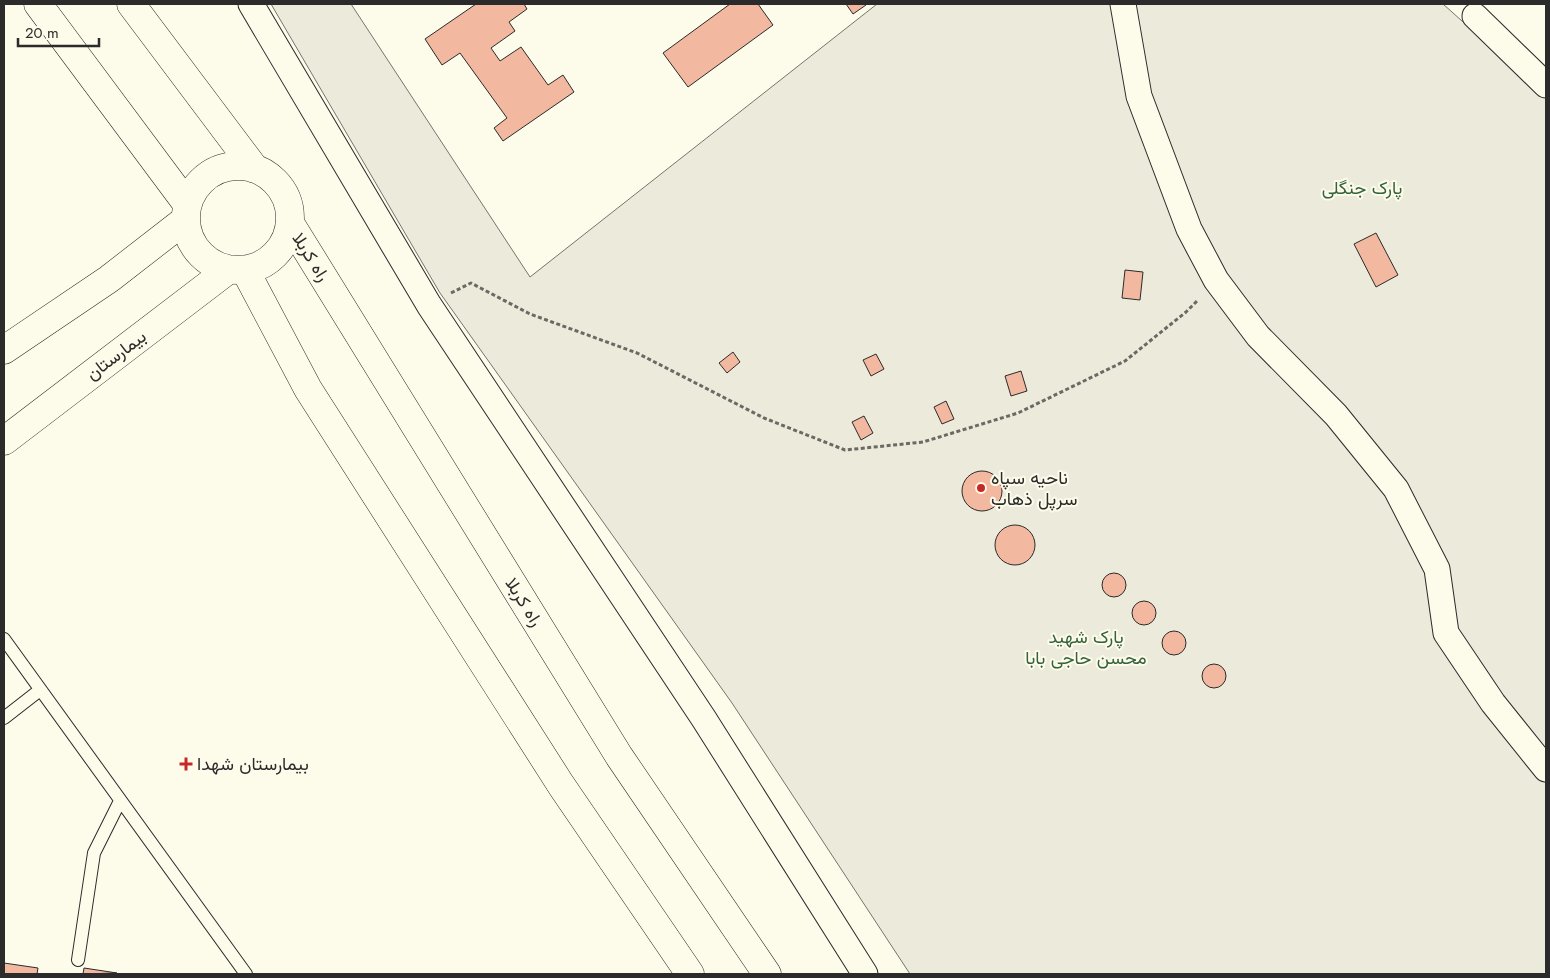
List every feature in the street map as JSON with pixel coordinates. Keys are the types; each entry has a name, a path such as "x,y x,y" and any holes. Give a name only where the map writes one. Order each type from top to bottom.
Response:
{"main road":[{"path":"38,4 186,212"},
{"path":"131,4 255,169"},
{"path":"238,166 255,169 270,178 282,190 288,206 290,223 285,240 276,254 262,265 237,270 212,264 198,253 189,238 186,212 194,189 206,177 222,169 238,166"},
{"path":"4,350 109,279 186,212"},
{"name":"راه کربلا","path":"290,223 619,756 767,974"},
{"path":"237,270 308,389 561,785 690,974"},
{"name":"بیمارستان","path":"4,441 237,270"}],"street":[{"path":"251,4 429,305 704,719 865,974"},
{"path":"1123,4 1139,96 1189,229 1216,280 1258,336 1336,415 1396,489 1437,569 1446,633 1493,704 1546,769"},
{"path":"1475,16 1546,85"}],"lane":[{"path":"4,639 246,974"},
{"path":"4,718 40,690"},
{"path":"78,960 94,853 120,800"}],"path":[{"path":"429,305 471,283 530,314 637,353 764,418 845,450 923,442 1018,412 1126,362 1186,312 1216,280"}],"green space":[{"name":"پارک شهید محسن حاجی بابا","path":"271,4 351,4 530,277 877,4 1443,4 1527,79 1546,99 1546,974 910,974 732,703 440,293"}],"building":[{"path":"476,4 524,4 527,9 509,22 515,31 491,48 500,61 521,47 548,85 563,75 574,92 503,141 494,128 507,118 460,53 442,65 425,39"},
{"path":"730,4 758,4 773,25 688,87 663,53"},
{"path":"846,4 865,4 866,5 853,14"},
{"path":"1376,233 1398,275 1376,287 1354,244"},
{"path":"1125,270 1143,272 1140,300 1122,298"},
{"path":"733,352 740,362 727,373 719,363"},
{"path":"876,354 884,369 871,376 863,360"},
{"path":"1021,371 1027,391 1011,396 1005,376"},
{"path":"946,401 954,419 942,424 934,407"},
{"path":"864,416 873,433 861,440 852,422"},
{"name":"ناحیه سپاه سرپل ذهاب","path":"982,471 996,477 1002,491 996,505 982,511 968,505 962,491 968,477"},
{"path":"1015,525 1029,531 1035,545 1029,559 1015,565 1001,559 995,545 1001,531"},
{"path":"1114,573 1119,574 1125,580 1125,590 1119,596 1114,597 1109,596 1103,590 1102,585 1103,580 1109,574"},
{"path":"1144,601 1152,605 1156,613 1152,621 1144,625 1136,621 1132,613 1136,605"},
{"path":"1174,631 1179,632 1185,638 1185,648 1179,654 1174,655 1169,654 1163,648 1162,643 1163,638 1169,632"},
{"path":"1214,664 1222,668 1226,676 1222,684 1214,688 1206,684 1202,676 1206,668"},
{"path":"4,963 38,968 37,974 4,974"},
{"path":"84,968 117,973 83,974"}],"place":[{"name":"ناحیه سپاه سرپل ذهاب","path":"981,488"},
{"name":"بیمارستان شهدا","path":"186,764"}],"park label":[{"name":"پارک جنگلی","path":"1362,188"}]}
